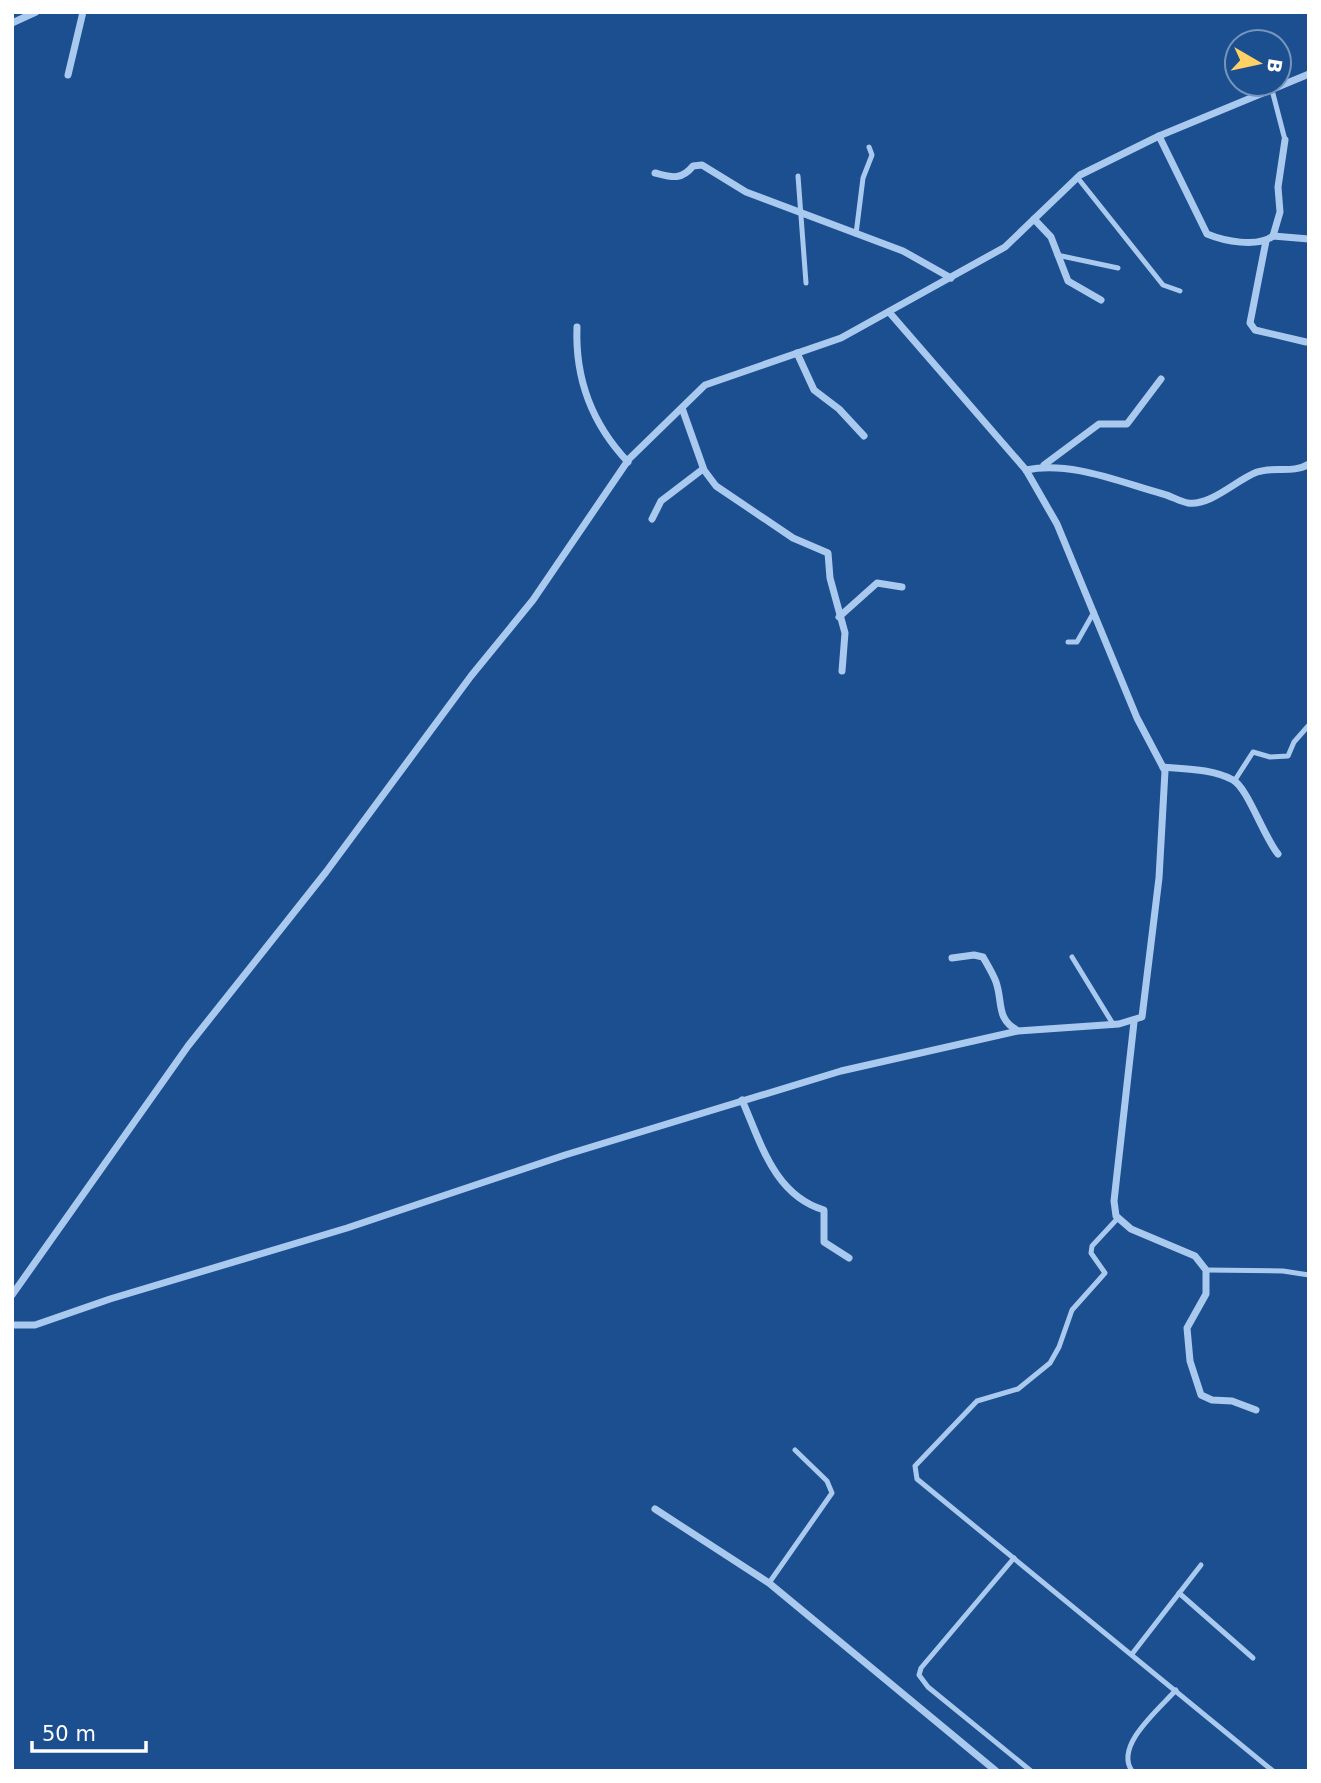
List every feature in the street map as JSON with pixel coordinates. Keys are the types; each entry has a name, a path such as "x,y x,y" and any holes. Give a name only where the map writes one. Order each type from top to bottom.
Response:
{"street":[{"path":"12,23 36,12"},
{"path":"68,75 83,12"},
{"path":"12,1296 188,1046 326,872 471,676 533,600 628,462 705,385 841,338 1005,247 1077,177 1159,136 1252,98"},
{"path":"1159,136 1207,234 1223,240 1309,239"},
{"path":"1285,140 1278,187 1280,212 1270,239 1250,323 1255,330 1306,342"},
{"path":"655,173 676,178 686,175 693,166 702,164 746,192 903,251 951,278"},
{"path":"1034,219 1051,237 1068,281 1101,300"},
{"path":"12,1325 35,1325 841,1071 1018,1031 1134,1022 1142,1017 1149,973 1165,800 1163,767 1137,718 1057,524 1026,470 890,312"},
{"path":"577,327 587,402 600,429 628,462"},
{"path":"797,353 814,390 839,409 864,436"},
{"path":"1041,467 1099,424 1127,424 1161,379"},
{"path":"682,408 703,469 716,486 793,538 828,553 830,578 845,633 842,671"},
{"path":"1026,470 1051,466 1085,472 1188,503 1208,500 1239,480 1261,471 1300,469 1309,464"},
{"path":"652,519 661,502 703,469"},
{"path":"839,617 877,583 902,587"},
{"path":"1163,767 1212,772 1235,780 1243,789 1266,839 1278,854"},
{"path":"952,958 974,955 984,957 997,984 1001,1013 1007,1025 1018,1031"},
{"path":"1134,1022 1114,1201 1118,1218 1131,1230 1195,1256 1206,1270 1206,1294 1187,1328 1190,1361 1201,1395 1212,1400 1232,1401 1256,1410"},
{"path":"742,1100 778,1179 791,1193 824,1210 824,1242 849,1258"},
{"path":"655,1509 769,1583 996,1771"}],"lane":[{"path":"1274,98 1285,140"},
{"path":"856,234 863,178 872,155 869,146"},
{"path":"798,176 806,283"},
{"path":"1077,177 1163,285 1180,291"},
{"path":"1057,255 1118,268"},
{"path":"1068,642 1077,642 1082,637 1094,612"},
{"path":"1235,780 1253,752 1270,757 1288,756 1294,742 1309,724"},
{"path":"1072,957 1113,1024"},
{"path":"1118,1218 1098,1236 1092,1246 1091,1253 1105,1273 1072,1310 1059,1347 1050,1363 1018,1389 977,1401 915,1466 917,1479 1273,1771"},
{"path":"1206,1270 1283,1271 1309,1275"},
{"path":"769,1583 832,1493 827,1481 795,1450"},
{"path":"1014,1558 921,1668 919,1675 928,1687 1031,1771"},
{"path":"1132,1654 1201,1565"},
{"path":"1180,1593 1253,1658"},
{"path":"1132,1771 1126,1762 1126,1747 1176,1690"}]}
